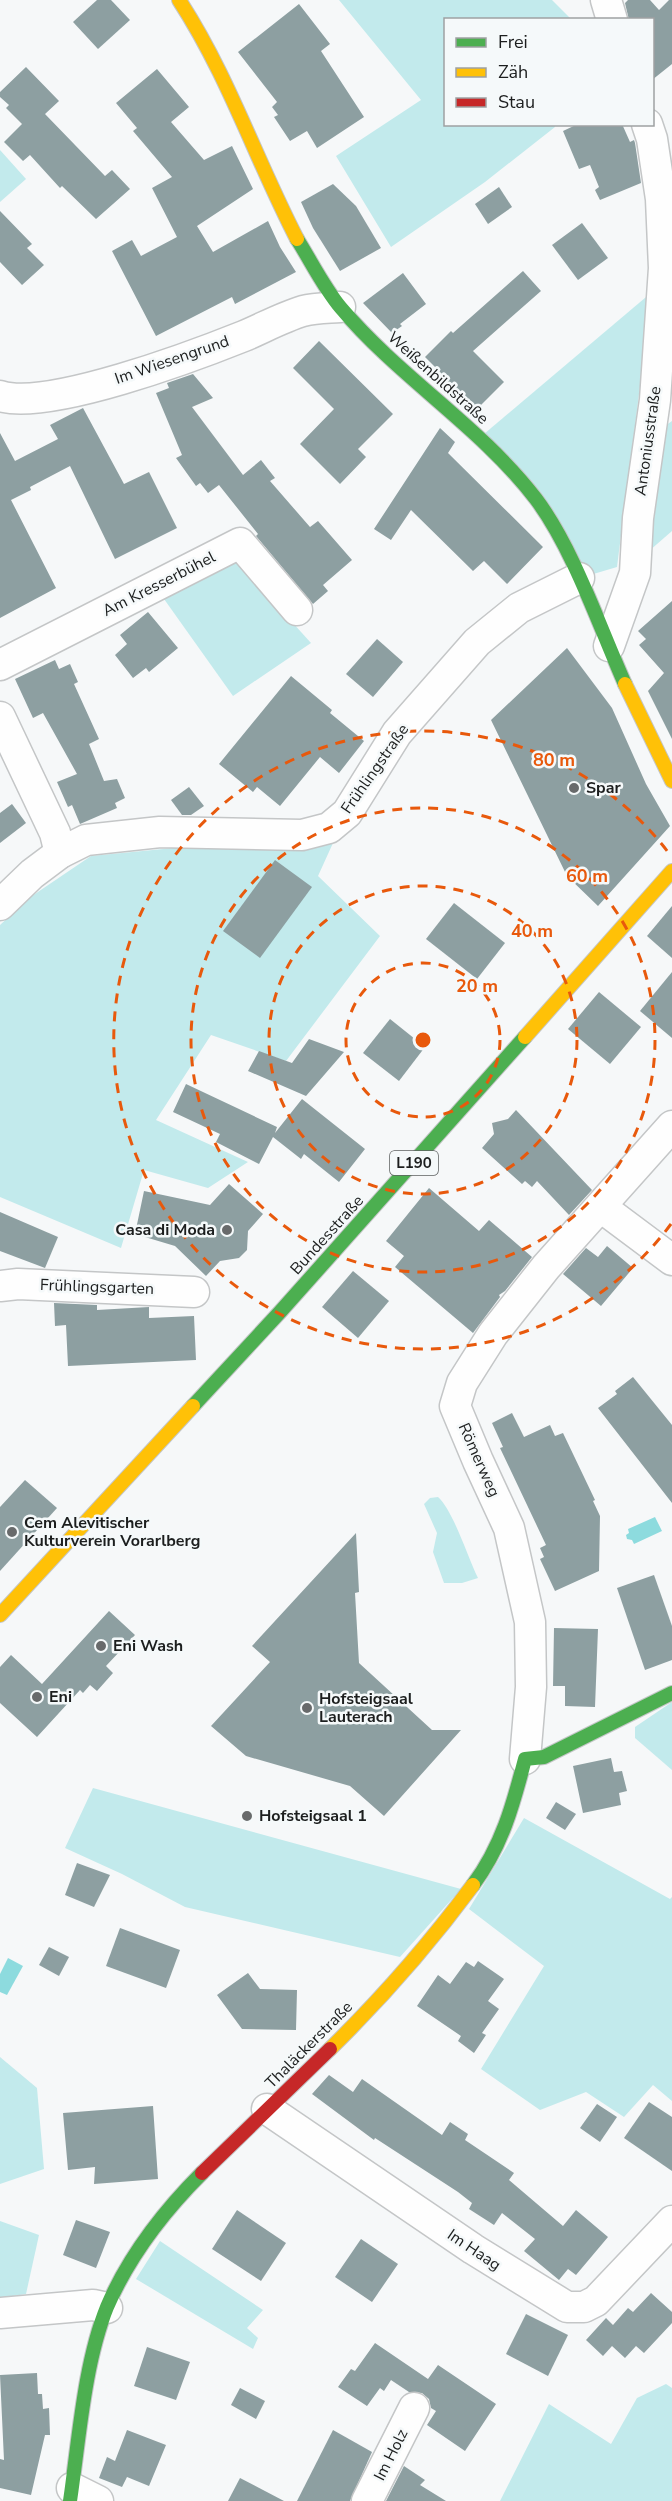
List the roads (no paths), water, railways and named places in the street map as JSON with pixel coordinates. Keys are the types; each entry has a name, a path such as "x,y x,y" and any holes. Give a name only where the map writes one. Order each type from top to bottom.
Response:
{"street":[{"name":"Weißenbildstraße","path":"179,0 194,22 224,79 296,237 340,307 391,359 488,446 537,500 579,578 647,733 672,781"},
{"path":"606,0 611,18"},
{"name":"Antoniusstraße","path":"609,646 635,573 638,518 655,400 664,268 661,199 652,139 648,126"},
{"name":"Im Wiesengrund","path":"0,396 11,400 46,397 80,390 206,350 304,310 340,307"},
{"name":"Am Kresserbühel","path":"0,665 240,543 297,610"},
{"name":"Frühlingstraße","path":"0,905 32,874 60,853 86,840 160,832 302,835 329,828 347,813 397,733 477,642 519,608 579,578"},
{"path":"0,717 55,833 60,853"},
{"name":"Bundesstraße","path":"0,1615 280,1312 672,871"},
{"name":"Römerweg","path":"525,1759 531,1687 530,1622 509,1528 455,1406 462,1383 492,1334 546,1267 672,1126"},
{"path":"601,1207 672,1260"},
{"name":"Frühlingsgarten","path":"0,1286 18,1284 194,1292"},
{"path":"525,1759 544,1757 672,1693"},
{"name":"Thaläckerstraße","path":"80,2497 91,2363 107,2308 136,2252 177,2198 364,2015 440,1930 484,1870 510,1817 525,1759"},
{"name":"Im Haag","path":"267,2109 473,2249 567,2307 584,2307 597,2301 672,2221"},
{"path":"0,2313 93,2305 107,2308"},
{"name":"Im Holz","path":"367,2501 414,2408"}],"water":[{"path":"655,1517 662,1531 634,1544 632,1540 627,1539 628,1529"},
{"path":"8,1958 23,1966 7,1995 0,1992 0,1974"}],"place":[{"name":"Spar","path":"574,788"},
{"name":"Casa di Moda","path":"227,1230"},
{"name":"Cem Alevitischer Kulturverein Vorarlberg","path":"12,1532"},
{"name":"Eni Wash","path":"101,1646"},
{"name":"Eni","path":"37,1697"},
{"name":"Hofsteigsaal Lauterach","path":"307,1708"},
{"name":"Hofsteigsaal 1","path":"247,1816"}]}
